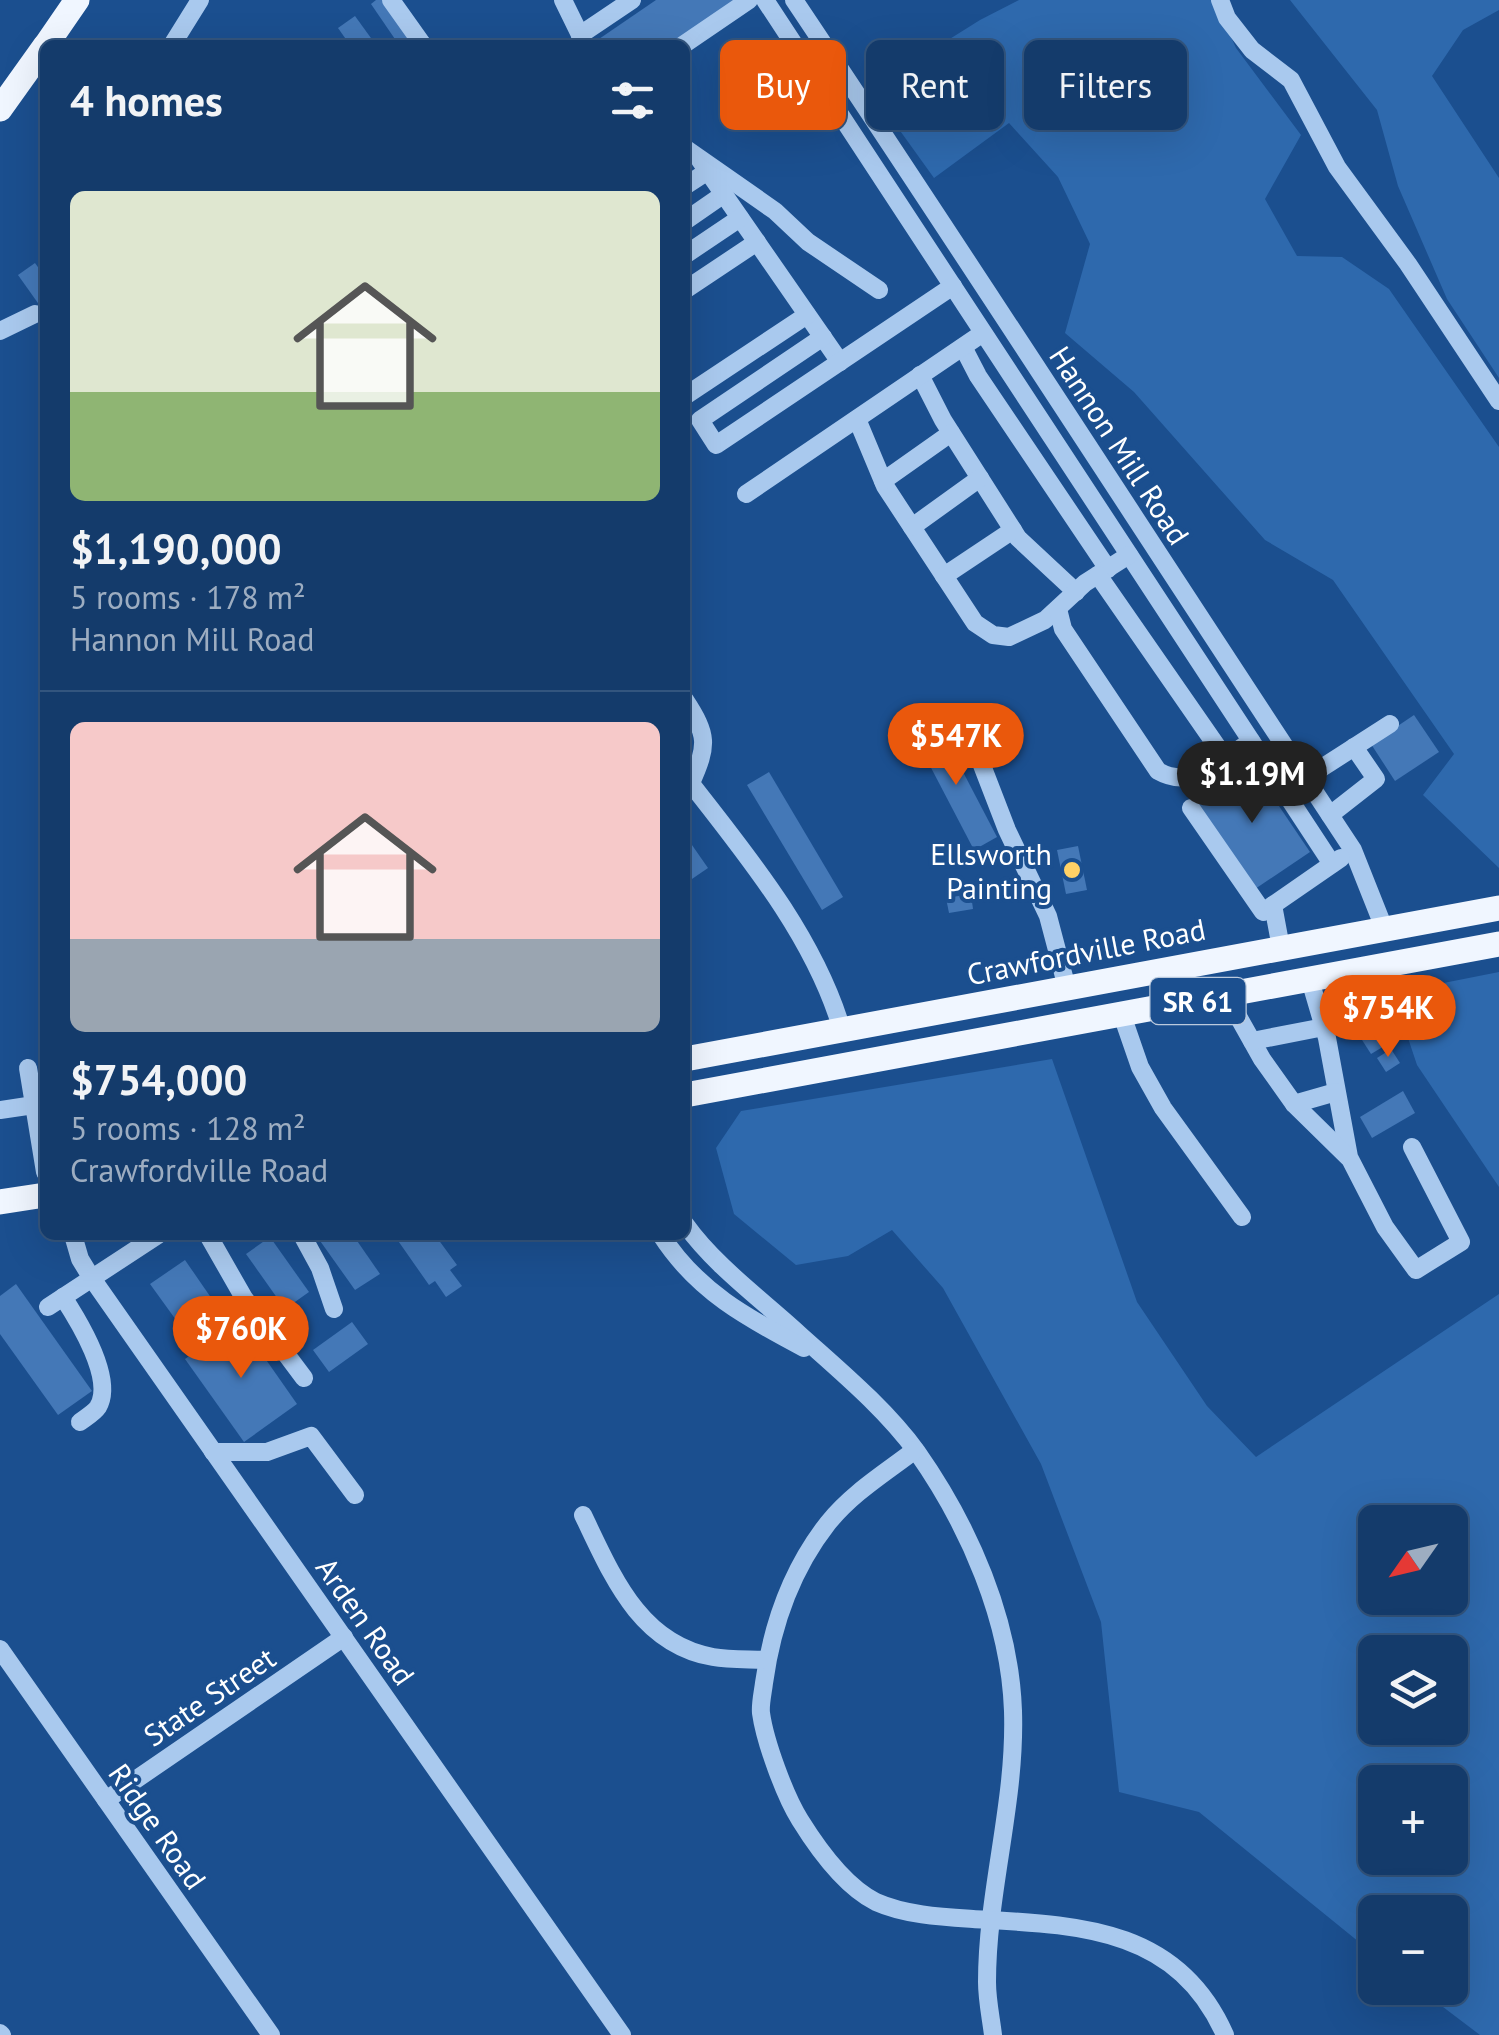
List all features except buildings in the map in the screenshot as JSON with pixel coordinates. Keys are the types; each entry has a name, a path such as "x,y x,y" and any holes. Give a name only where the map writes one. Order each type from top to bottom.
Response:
{"main road":[{"path":"49,40 77,0"},
{"path":"0,109 40,52"},
{"name":"Crawfordville Road","path":"690,1058 1499,908"},
{"path":"1322,977 1360,955 1384,928 1412,950 1433,956"},
{"name":"SR 61","path":"690,1094 1499,944"},
{"path":"943,1048 982,1014 1011,998"},
{"path":"815,1071 856,1050 886,1022"},
{"path":"0,1202 40,1196"}],"street":[{"path":"175,40 200,0"},
{"path":"392,0 420,40"},
{"path":"564,0 583,40 632,0"},
{"path":"690,40 749,0"},
{"path":"765,0 1332,864"},
{"name":"Hannon Mill Road","path":"794,0 1354,850 1384,928"},
{"path":"1220,0 1252,50 1291,80 1336,166 1408,264 1499,401"},
{"path":"690,153 704,166 840,362"},
{"path":"690,181 704,166"},
{"path":"704,166 776,211 808,242 879,290"},
{"path":"690,217 724,194"},
{"path":"690,252 740,218"},
{"path":"690,287 757,242"},
{"path":"823,337 700,420 716,445 840,362 979,277"},
{"path":"0,332 35,314"},
{"path":"690,393 807,314"},
{"path":"746,494 984,333"},
{"path":"963,346 978,376 1225,758"},
{"path":"920,375 1013,530 1040,561 1076,592"},
{"path":"857,418 883,480 912,527 976,623 993,635 1009,637 1045,620 1076,592 1129,555"},
{"path":"883,480 952,432"},
{"path":"912,527 980,478"},
{"path":"944,576 1013,530"},
{"path":"1058,609 1064,629 1158,771 1172,779 1196,776 1251,741"},
{"path":"690,709 704,736 704,754 690,776"},
{"path":"1306,778 1390,724"},
{"path":"968,729 1007,830 1048,916 1067,988"},
{"path":"1330,815 1376,779 1354,747"},
{"path":"690,782 757,868 830,990 842,1030"},
{"path":"1191,808 1263,912 1354,850"},
{"path":"1274,905 1281,948"},
{"path":"1322,977 1324,1027 1348,1157 1385,1228 1416,1270 1461,1242 1412,1148"},
{"path":"1226,995 1294,1104 1348,1157"},
{"path":"1122,1015 1140,1067 1163,1108 1242,1217"},
{"path":"1252,1041 1324,1027"},
{"path":"28,1068 40,1142"},
{"path":"1294,1104 1336,1092"},
{"path":"0,1110 34,1105"},
{"path":"690,1230 704,1248 829,1361 915,1450 952,1509 984,1577 1004,1645 1013,1708 1012,1772 986,1985 993,2035"},
{"name":"Arden Road","path":"74,1240 90,1277 622,2035"},
{"path":"80,1422 98,1408 102,1394 100,1376 85,1333 56,1302 150,1240"},
{"path":"211,1240 244,1298 304,1378"},
{"path":"305,1240 320,1268 334,1310"},
{"path":"665,1240 684,1264 735,1312 829,1361"},
{"path":"684,1264 704,1248"},
{"path":"214,1452 267,1452 311,1436 355,1495"},
{"path":"915,1450 852,1498 812,1547 779,1615 767,1660 760,1711 789,1802 826,1862 876,1902 934,1916 1085,1927 1125,1939 1164,1960 1190,1982 1212,2008 1225,2035"},
{"path":"583,1515 620,1592 657,1634 711,1657 767,1660"},
{"name":"State Street","path":"106,1800 344,1638"},
{"name":"Ridge Road","path":"0,1650 271,2035"}],"shaded area":[{"path":"1019,0 1214,0 1236,48 1301,135 1265,199 1297,256 1342,257 1389,289 1499,447 1499,868 1423,795 1454,754 1333,580 1265,540 1134,392 1065,333 1090,244 1058,177 1009,123 1004,127 1004,40 948,40"},
{"path":"1290,0 1499,0 1499,10 1463,30 1432,76 1499,178 1499,378 1447,299 1398,186 1377,110"},
{"path":"900,130 999,130 934,178"},
{"path":"1499,972 1499,1187 1417,1065 1393,993"},
{"path":"1052,1059 1137,1302 1207,1406 1256,1457 1499,1294 1499,2035 1480,2035 1440,2005 1468,2005 1468,1895 1358,1895 1358,1941 1199,1812 1119,1792 1101,1622 1041,1464 943,1288 892,1230 848,1256 796,1265 734,1214 716,1148 741,1111"}],"place":[{"name":"Ellsworth Painting","path":"1072,870"}]}
